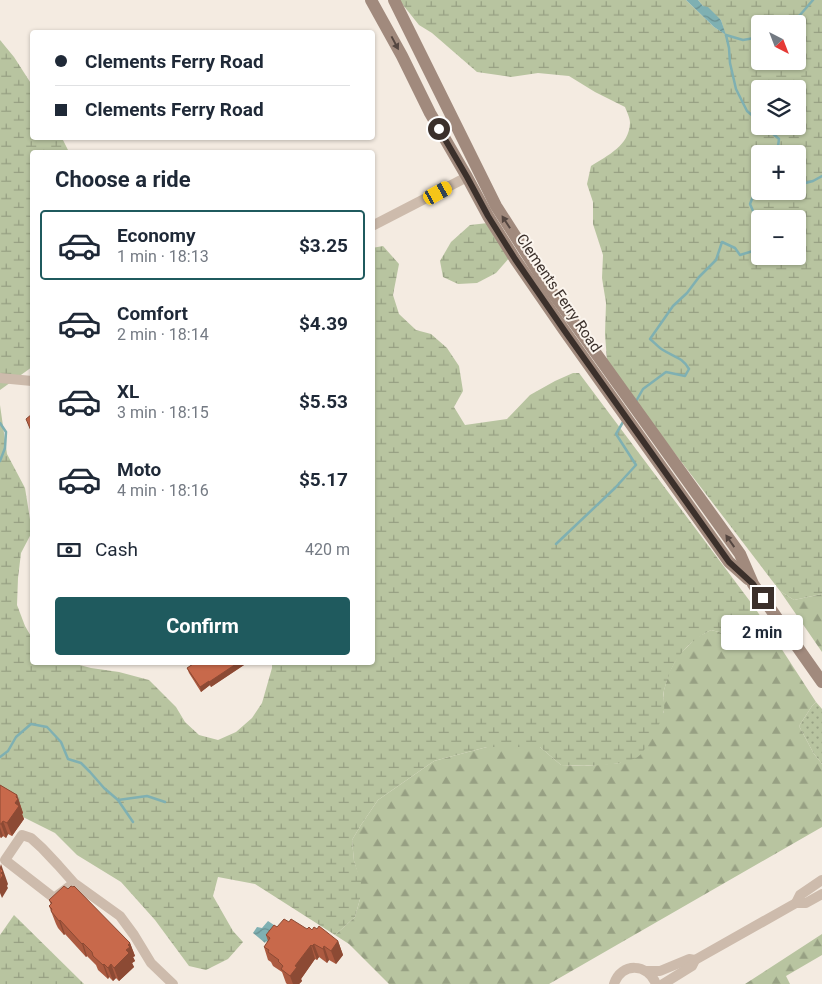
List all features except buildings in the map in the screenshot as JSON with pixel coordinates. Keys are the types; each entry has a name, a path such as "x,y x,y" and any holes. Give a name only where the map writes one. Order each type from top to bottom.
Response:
{"main road":[{"name":"Clements Ferry Road","path":"371,0 430,113 510,252 564,330 639,425 729,562 753,584 822,682"},
{"name":"Clements Ferry Road","path":"394,0 496,206 617,395"}],"street":[{"path":"375,224 467,177"},
{"path":"0,378 30,381"},
{"path":"74,883 54,898 2,858 22,835 31,838 74,883 120,916 151,963 173,984"},
{"path":"796,903 800,895 822,880"},
{"path":"663,984 692,966 695,960 796,903 806,903 822,894"},
{"path":"646,971 660,971 689,959 695,960"},
{"path":"614,984 619,975 625,970 632,968 646,971 652,976 656,984"}],"green space":[{"path":"399,0 686,0 714,27 725,34 721,20 698,0 822,0 822,594 794,600 780,591 612,371 607,361 605,334 606,303 602,278 603,255 593,224 593,202 587,184 591,166 611,154 626,138 630,123 625,107 569,76 538,73 511,77 477,72 432,33 419,25"},
{"path":"0,40 30,82 30,140 63,140 68,150 30,150 30,368 0,390"},
{"path":"488,223 510,257 496,273 477,283 458,284 443,277 440,261 451,242 470,225"},
{"path":"383,246 399,264 393,295 399,314 416,330 431,334 447,348 459,366 463,391 454,407 465,425 507,419 530,395 555,381 573,373 579,373 755,608 755,617 744,628 727,634 711,630 694,640 676,660 664,690 664,710 660,721 649,744 636,758 619,763 589,766 561,765 540,747 487,747 434,761 378,800 352,840 354,861 361,881 360,899 355,917 335,935 255,884 218,877 213,896 233,931 243,942 228,959 206,970 189,966 155,920 121,882 77,855 55,833 23,817 0,798 0,405 7,454 25,488 30,519 30,536 21,553 17,605 30,635 30,665 80,665 149,680 176,707 185,722 199,735 218,740 236,732 252,718 262,703 272,665 375,665 375,247"},
{"path":"780,591 794,600 822,594 822,652"},
{"path":"755,608 816,702 799,726 814,754 822,764 822,827 549,984 389,984 349,944 335,935 355,917 360,899 360,881 354,861 352,840 378,800 434,761 487,747 540,747 561,765 586,766 620,763 664,712 664,690 669,673 678,656 696,638 711,630 727,634 755,617"},
{"path":"816,702 822,709 822,764 814,754 799,726"},
{"path":"14,915 84,984 0,984 0,935"},
{"path":"822,934 822,955 786,976 790,984 745,984"}],"water":[{"path":"686,0 698,0 703,6 708,7 721,20 726,35 714,27"},
{"path":"268,921 277,927 268,943 266,941 265,943 253,933 257,927 262,928"}],"waterway":[{"path":"800,15 813,0"},
{"path":"726,35 736,89 747,111 751,114"},
{"path":"726,35 743,40 751,39"},
{"path":"774,135 779,139 778,145"},
{"path":"806,183 822,176"},
{"path":"635,403 643,389 666,372 685,376 689,369 686,365 681,360 661,349 650,339 673,306 716,260 722,242 735,248 740,255 753,251 760,227 750,204 752,200"},
{"path":"556,544 615,488 636,465 616,434 623,422"},
{"path":"0,423 6,432 5,448 0,461"},
{"path":"0,757 8,751 16,737 31,724 47,727 61,742 68,759 81,763 118,800 133,822"},
{"path":"118,800 147,796 165,802"}],"route":[{"path":"439,129 488,216 564,330 729,562 753,584 763,598"}]}
